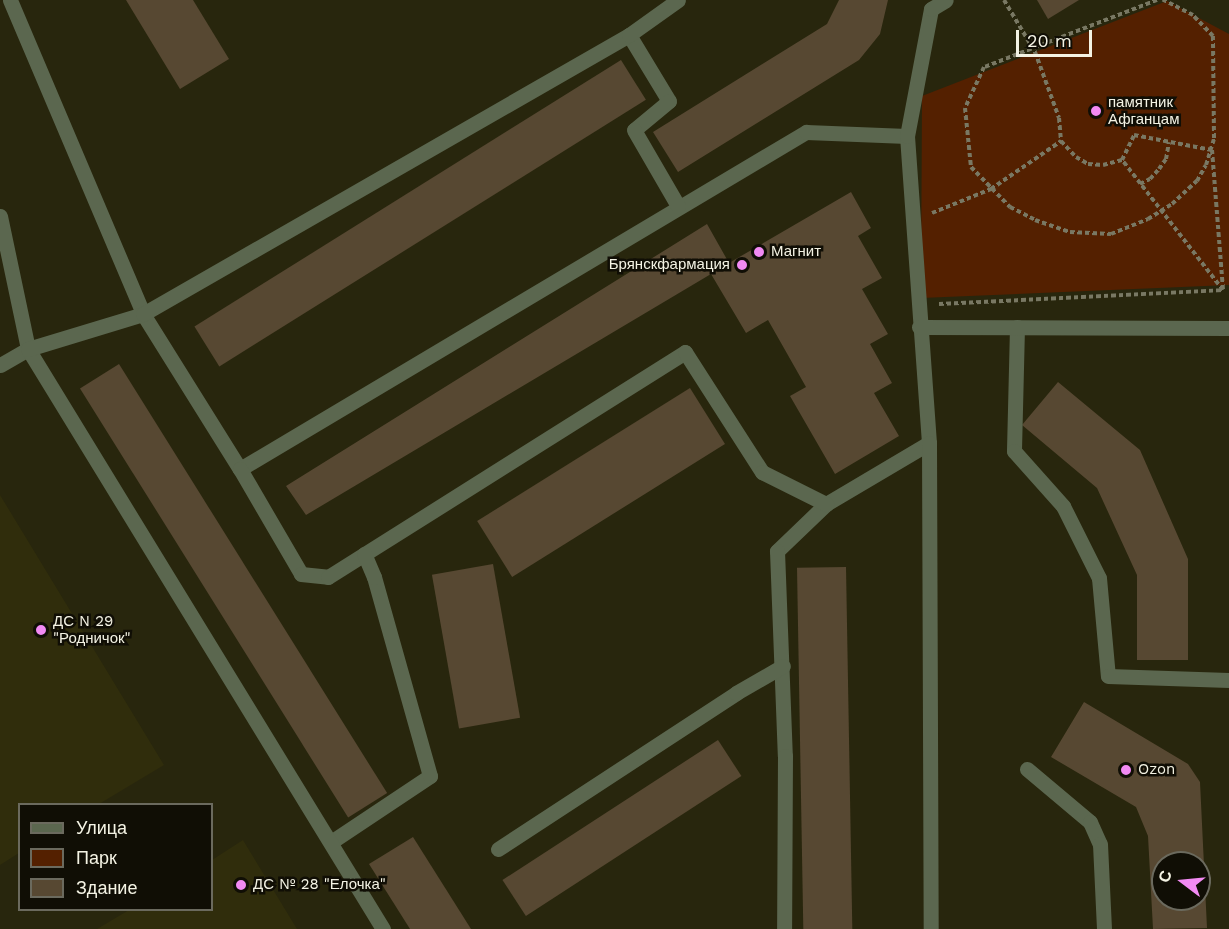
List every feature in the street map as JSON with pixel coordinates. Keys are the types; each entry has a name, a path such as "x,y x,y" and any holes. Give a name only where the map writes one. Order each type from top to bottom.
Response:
{"street":[{"path":"10,0 143,314 240,469 302,574 328,577 685,352 762,472 826,504"},
{"path":"0,365 28,349 143,314 629,35 678,0"},
{"path":"931,929 929,443 907,136 931,5 946,0"},
{"path":"629,35 669,101 634,130 678,206"},
{"path":"240,469 678,206 806,132 907,136"},
{"path":"0,216 28,349 383,929"},
{"path":"919,327 1229,328"},
{"path":"1017,327 1014,451 1063,506 1099,578 1108,676 1229,680"},
{"path":"784,929 783,666 777,551 826,504 929,443"},
{"path":"331,842 430,776 374,577 364,554"},
{"path":"498,849 736,693 783,666"},
{"path":"1027,769 1090,822 1100,844 1104,929"}],"path":[{"path":"1004,0 1032,48 1059,118 1061,141 1076,156 1088,164 1103,165 1122,160 1134,135 1212,150"},
{"path":"1157,0 984,67 965,108 971,167 1010,207 1035,220 1070,232 1111,234 1148,219 1186,193 1197,181 1212,150"},
{"path":"1163,0 1193,15 1213,36 1214,138 1212,150 1223,290"},
{"path":"913,220 991,189 1061,141"},
{"path":"1140,184 1150,179 1166,159 1169,142"},
{"path":"1122,160 1223,290"},
{"path":"918,305 1223,290"}],"shaded area":[{"name":"ДС N 29 \"Родничок\"","path":"0,495 164,765 101,803 18,803 18,854 0,865"},
{"name":"ДС № 28 \"Елочка\"","path":"243,840 297,929 97,929 127,911 213,911 213,859"}],"green space":[{"path":"1167,1 1229,34 1229,285 921,298 922,96"}],"building":[{"path":"126,0 193,0 229,59 180,89"},
{"path":"839,0 888,0 880,34 859,60 678,172 653,132 827,24"},
{"path":"1037,0 1079,0 1048,19"},
{"path":"621,60 646,100 219,366 194,327"},
{"path":"851,192 871,228 858,236 882,278 862,289 888,334 870,344 892,383 874,393 899,436 835,474 790,396 806,387 768,320 746,333 711,274 306,515 286,486 707,224 729,263"},
{"path":"119,364 387,793 348,817 80,388"},
{"path":"1058,382 1140,450 1188,559 1188,660 1137,660 1137,575 1097,488 1022,425"},
{"path":"690,388 725,444 512,577 477,521"},
{"path":"493,564 520,718 459,728 432,575"},
{"path":"846,567 852,929 803,929 797,568"},
{"path":"1084,702 1188,764 1200,782 1203,851 1151,851 1151,892 1148,836 1136,807 1051,757"},
{"path":"718,740 741,776 526,916 502,880"},
{"path":"413,837 471,929 410,929 369,864"},
{"path":"1152,911 1206,911 1207,928 1153,929"}],"place":[{"name":"памятник Афганцам","path":"1096,111"},
{"name":"Магнит","path":"759,252"},
{"name":"Брянскфармация","path":"742,265"},
{"name":"ДС N 29 \"Родничок\"","path":"41,630"},
{"name":"Ozon","path":"1126,770"},
{"name":"ДС № 28 \"Елочка\"","path":"241,885"}]}
